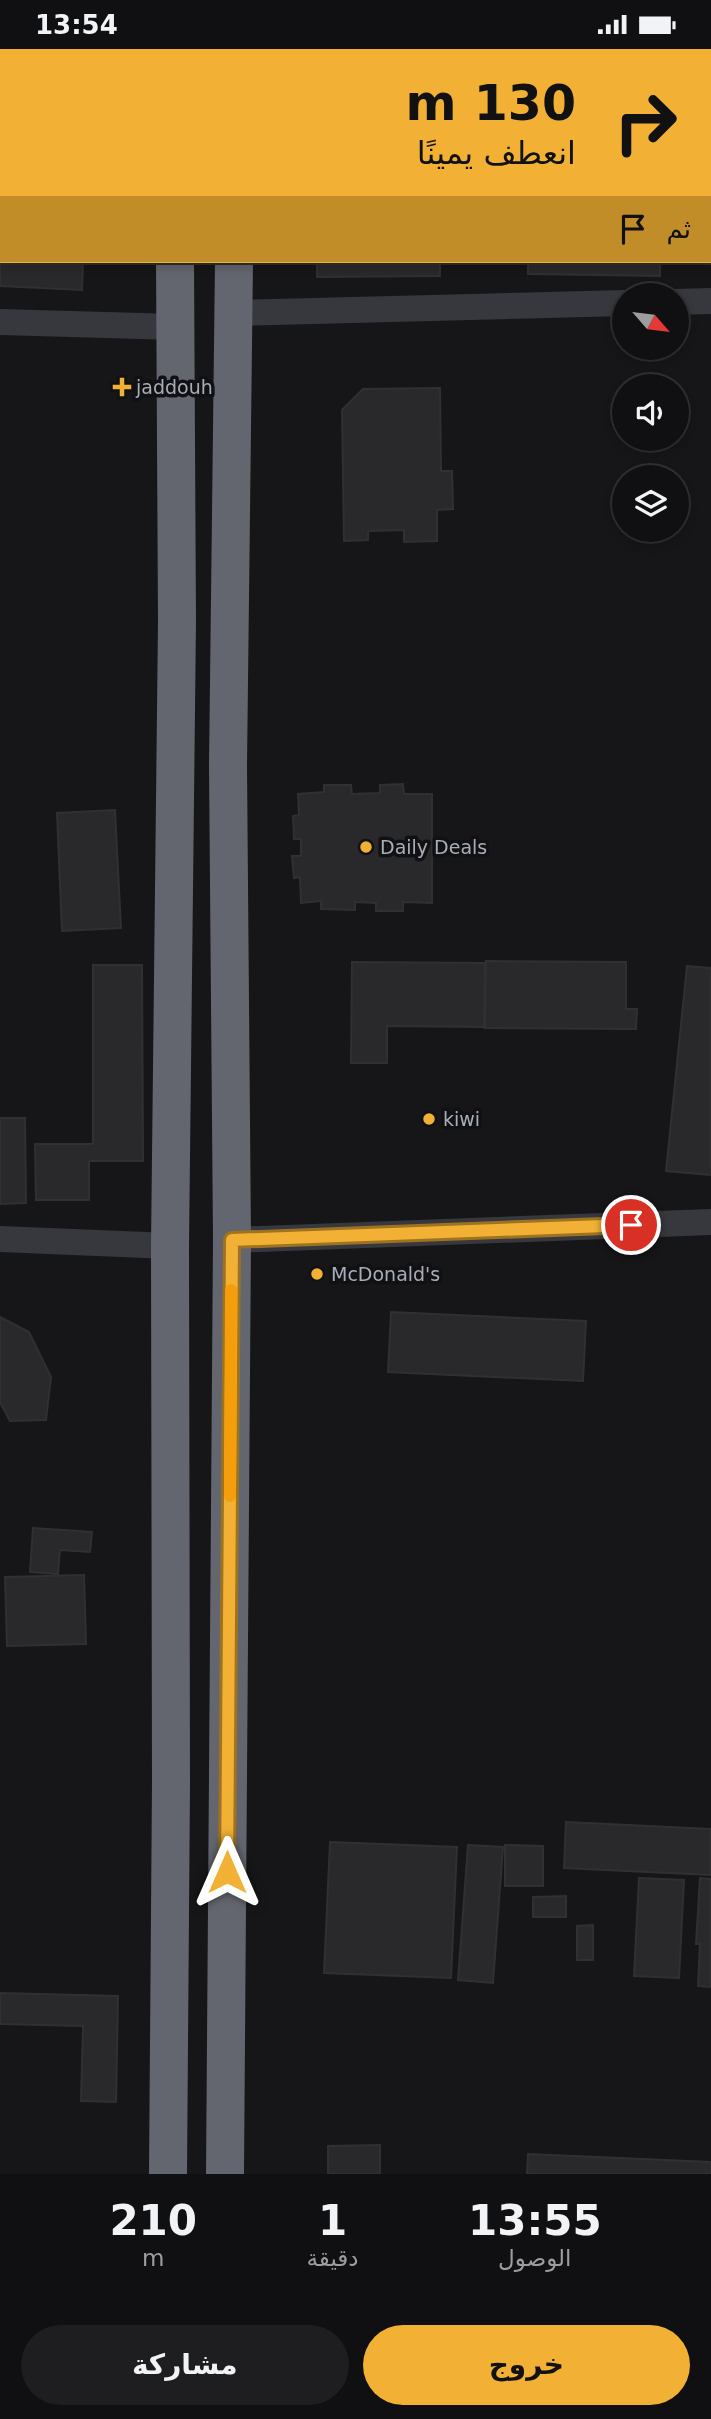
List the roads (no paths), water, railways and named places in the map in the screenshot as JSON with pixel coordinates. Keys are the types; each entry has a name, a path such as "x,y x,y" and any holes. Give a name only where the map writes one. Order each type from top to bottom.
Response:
{"highway":[{"path":"168,2174 171,1783 170,1246 177,621 175,263"},
{"path":"225,2174 232,1240 229,752 234,263"}],"street":[{"path":"690,302 711,301"},
{"path":"233,313 612,303"},
{"path":"0,322 176,327"},
{"path":"232,1240 711,1222"},
{"path":"0,1238 170,1246"}],"place":[{"name":"jaddouh","path":"122,387"},
{"name":"Daily Deals","path":"366,847"},
{"name":"kiwi","path":"429,1119"},
{"name":"McDonald's","path":"317,1274"}]}
